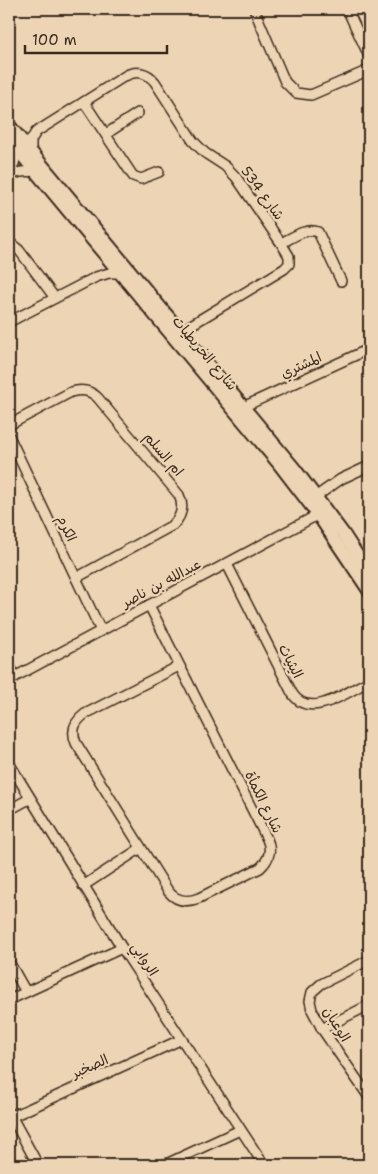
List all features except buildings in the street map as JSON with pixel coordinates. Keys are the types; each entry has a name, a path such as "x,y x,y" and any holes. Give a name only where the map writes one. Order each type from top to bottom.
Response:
{"street":[{"path":"254,9 285,82 296,93 311,94 369,70"},
{"path":"347,9 369,56"},
{"name":"شارع 534","path":"36,132 129,74 139,72 148,75 155,82 193,141 236,177 281,243 290,259 288,267 181,331"},
{"path":"84,102 136,178 145,178 159,172"},
{"path":"106,134 138,113"},
{"path":"11,132 36,132"},
{"name":"شارع الخريطيات","path":"11,132 17,150 312,499"},
{"name":"شارع الخريطيات","path":"11,132 31,150 243,407 369,573"},
{"path":"31,150 31,140 36,132"},
{"path":"9,174 14,164 17,150"},
{"path":"9,174 35,171"},
{"path":"281,243 310,230 318,232 341,281"},
{"path":"9,242 19,250 55,298"},
{"path":"96,277 104,266 105,255"},
{"path":"9,322 96,277 109,273 120,273"},
{"name":"المشتري","path":"243,407 369,349"},
{"name":"ام السلم","path":"9,426 71,392 88,391 98,398 180,495 182,509 180,518 173,525 76,578"},
{"name":"الكرم","path":"9,436 101,631"},
{"path":"312,499 341,479 369,466"},
{"name":"شارع الخريطيات","path":"322,513 369,591"},
{"name":"عبدالله بن ناصر","path":"12,679 322,513"},
{"name":"اليثياث","path":"227,564 292,693 298,701 308,705 318,705 369,681"},
{"name":"شارع الكمأة","path":"149,605 180,666 267,839 270,852 260,868 199,898 184,901 171,894 74,738 74,727 85,714 180,666"},
{"path":"9,664 12,679"},
{"name":"الروابي","path":"9,763 82,886 180,1040 264,1165"},
{"path":"9,810 29,799"},
{"path":"82,886 142,848"},
{"path":"9,1000 122,948"},
{"name":"الوعبان","path":"369,960 321,984 312,992 310,1005 322,1029 369,1097"},
{"path":"9,962 26,992"},
{"path":"322,1029 369,1006"},
{"name":"الصخبر","path":"10,1114 180,1040"},
{"path":"10,1114 38,1165"},
{"path":"164,1165 240,1130"}]}
